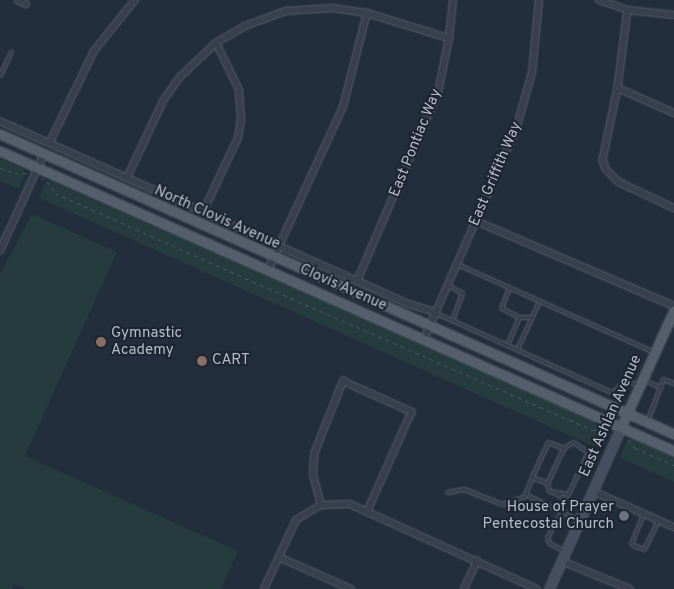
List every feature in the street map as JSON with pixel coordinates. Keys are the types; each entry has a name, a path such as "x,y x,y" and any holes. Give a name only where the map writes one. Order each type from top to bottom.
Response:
{"main road":[{"name":"Clovis Avenue","path":"0,134 674,434"},
{"name":"Clovis Avenue","path":"0,151 36,172 268,270 619,431 674,451"},
{"name":"East Ashlan Avenue","path":"549,589 674,308"}],"street":[{"path":"18,0 26,4"},
{"path":"50,142 94,51 135,0"},
{"name":"East Pontiac Way","path":"357,281 431,114 450,38 453,0"},
{"name":"East Griffith Way","path":"424,340 516,129 526,99 536,49 539,0"},
{"path":"599,0 628,10 674,15"},
{"path":"127,178 171,89 191,64 216,43 245,26 286,11 332,8 367,13 450,38"},
{"path":"628,10 618,88 604,144 606,169 629,188 674,208"},
{"path":"268,270 343,107 367,13"},
{"path":"203,212 238,138 241,120 240,90 216,43"},
{"path":"618,88 674,113"},
{"name":"North Clovis Avenue","path":"0,121 357,281 436,312"},
{"path":"0,251 44,154"},
{"path":"476,221 674,308"},
{"path":"321,505 313,476 314,454 343,381 412,412 368,511"},
{"path":"593,491 674,527"},
{"path":"264,589 296,520 321,505 341,502 368,511 537,589"},
{"path":"279,557 351,589"},
{"path":"564,557 630,589"},
{"path":"464,589 477,561"}],"lane":[{"path":"0,75 1,68 10,51"},
{"path":"457,264 654,352"},
{"path":"448,285 462,293 452,320"},
{"path":"509,287 501,308 520,317 532,317"},
{"path":"517,350 539,301"},
{"path":"436,312 608,391 613,392 624,380 641,382 660,388"},
{"path":"506,344 520,317"},
{"path":"647,422 664,379 674,383"},
{"path":"525,496 548,442 563,448"},
{"path":"532,477 547,483 553,492 568,494 588,452 572,442 563,448 547,483"},
{"path":"447,492 464,489 502,504 525,496 580,520"},
{"path":"561,512 548,537 549,543 564,557"},
{"path":"643,514 631,543 635,546 644,549 658,520"}],"path":[{"path":"0,168 36,172 47,181 56,193 594,430 619,431 629,439 635,448 674,465"}],"green space":[{"path":"0,159 24,169 25,175 19,189 0,181"},
{"path":"51,181 606,427 603,441 595,447 39,198 45,183"},
{"path":"32,214 117,252 25,456 238,551 221,589 26,589 14,584 12,589 0,589 0,274"},
{"path":"632,439 674,458 674,482 620,458 627,441"}],"place":[{"name":"Gymnastic Academy","path":"101,342"},
{"name":"CART","path":"202,361"},
{"name":"House of Prayer Pentecostal Church","path":"624,516"}]}
